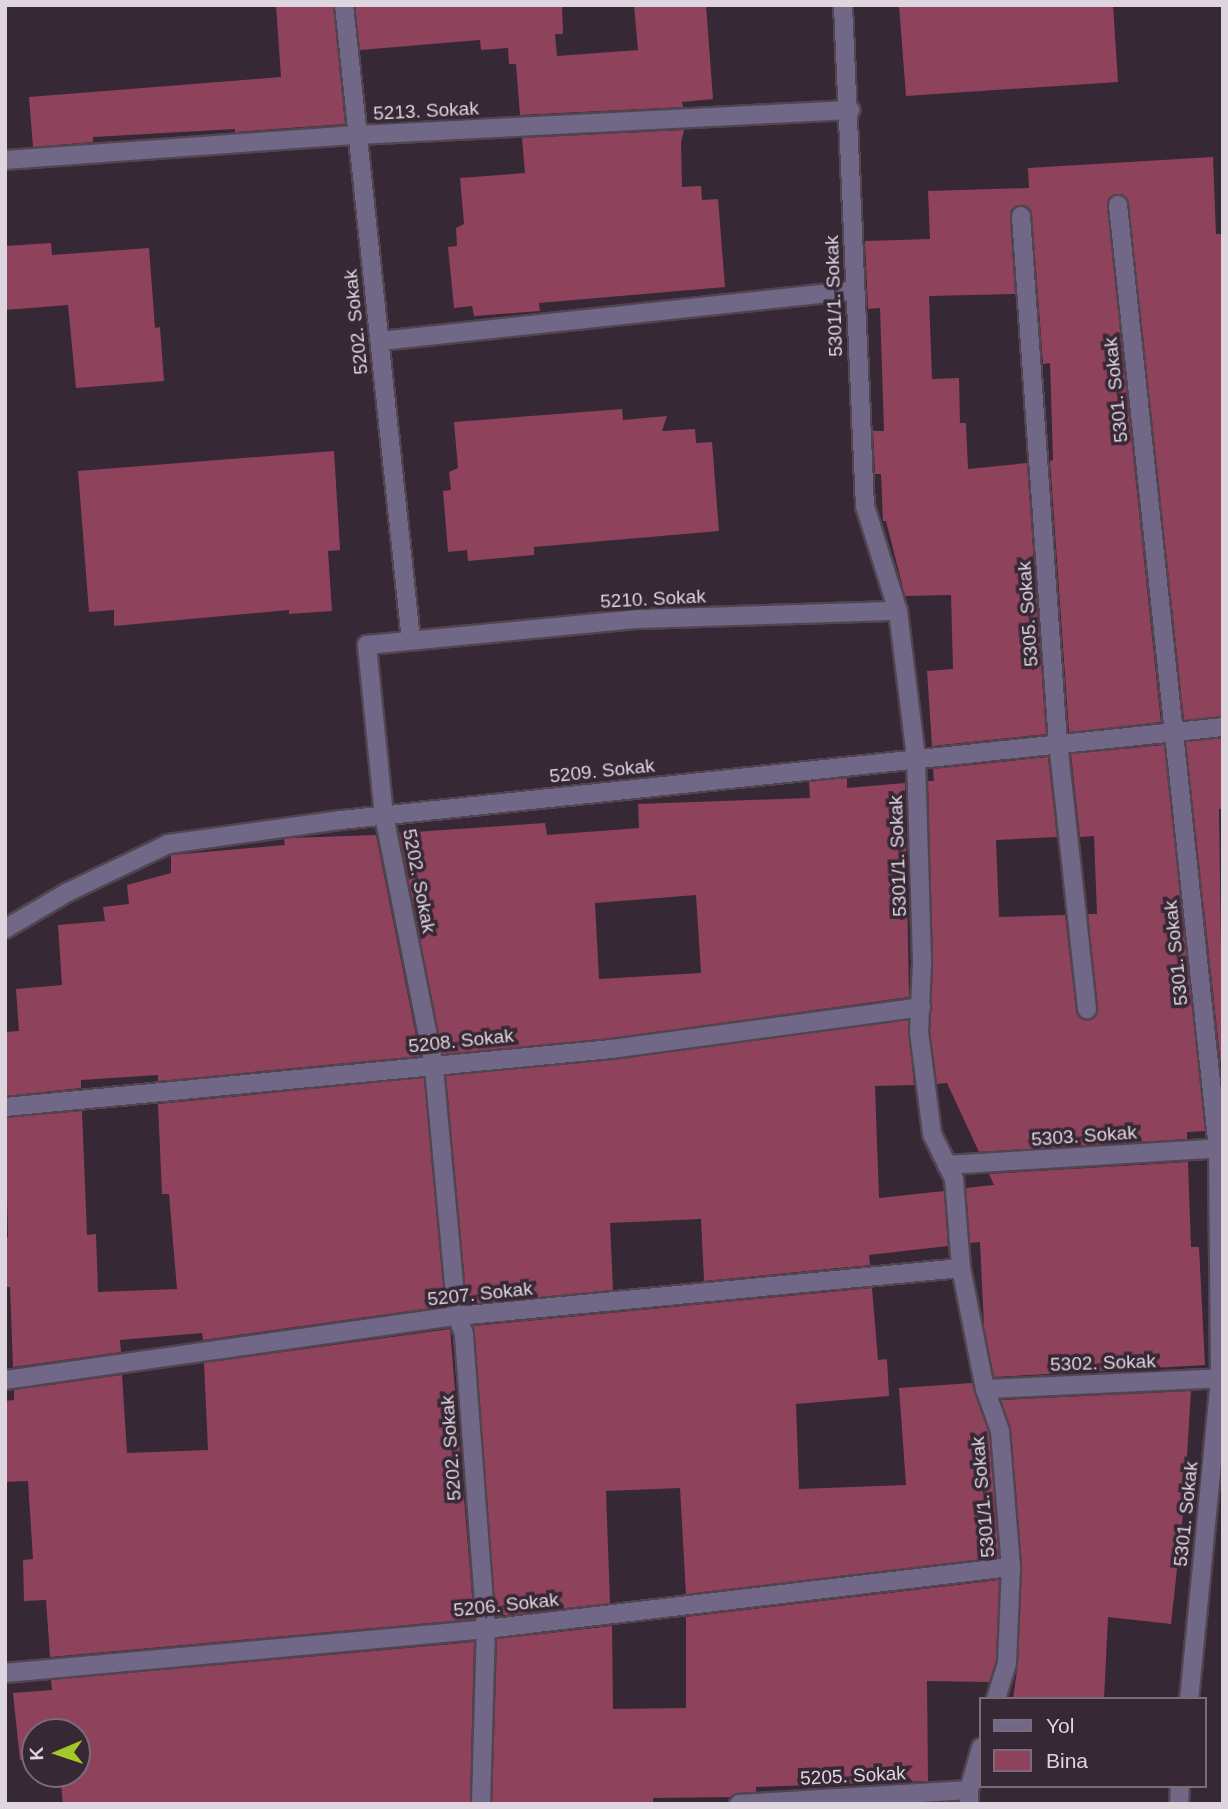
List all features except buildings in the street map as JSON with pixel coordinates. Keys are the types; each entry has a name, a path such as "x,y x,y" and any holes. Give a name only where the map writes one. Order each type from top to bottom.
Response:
{"street":[{"name":"5202. Sokak","path":"344,5 411,640 367,645 384,816 434,1066 457,1316 464,1334 485,1629 481,1804"},
{"name":"5301/1. Sokak","path":"843,5 850,110 854,290 865,506 898,611 916,758 921,1007 919,1032 932,1134 954,1179 961,1268 985,1389 1000,1431 1011,1567 1007,1663 997,1697"},
{"name":"5213. Sokak","path":"5,160 357,135 850,110"},
{"name":"5301. Sokak","path":"1118,205 1220,1148 1222,1379 1214,1527 1189,1697"},
{"name":"5305. Sokak","path":"1021,216 1058,742 1087,1009"},
{"path":"380,341 854,290"},
{"name":"5210. Sokak","path":"411,640 639,619 898,611"},
{"name":"5209. Sokak","path":"5,929 68,892 168,844 384,816 1223,726"},
{"name":"5208. Sokak","path":"5,1107 612,1049 921,1007"},
{"name":"5303. Sokak","path":"947,1165 1220,1148"},
{"name":"5207. Sokak","path":"5,1380 457,1316 961,1268"},
{"name":"5302. Sokak","path":"985,1389 1222,1379"},
{"name":"5206. Sokak","path":"5,1673 485,1629 1011,1567"},
{"path":"969,1797 979,1756"},
{"name":"5205. Sokak","path":"739,1804 969,1797"}]}
